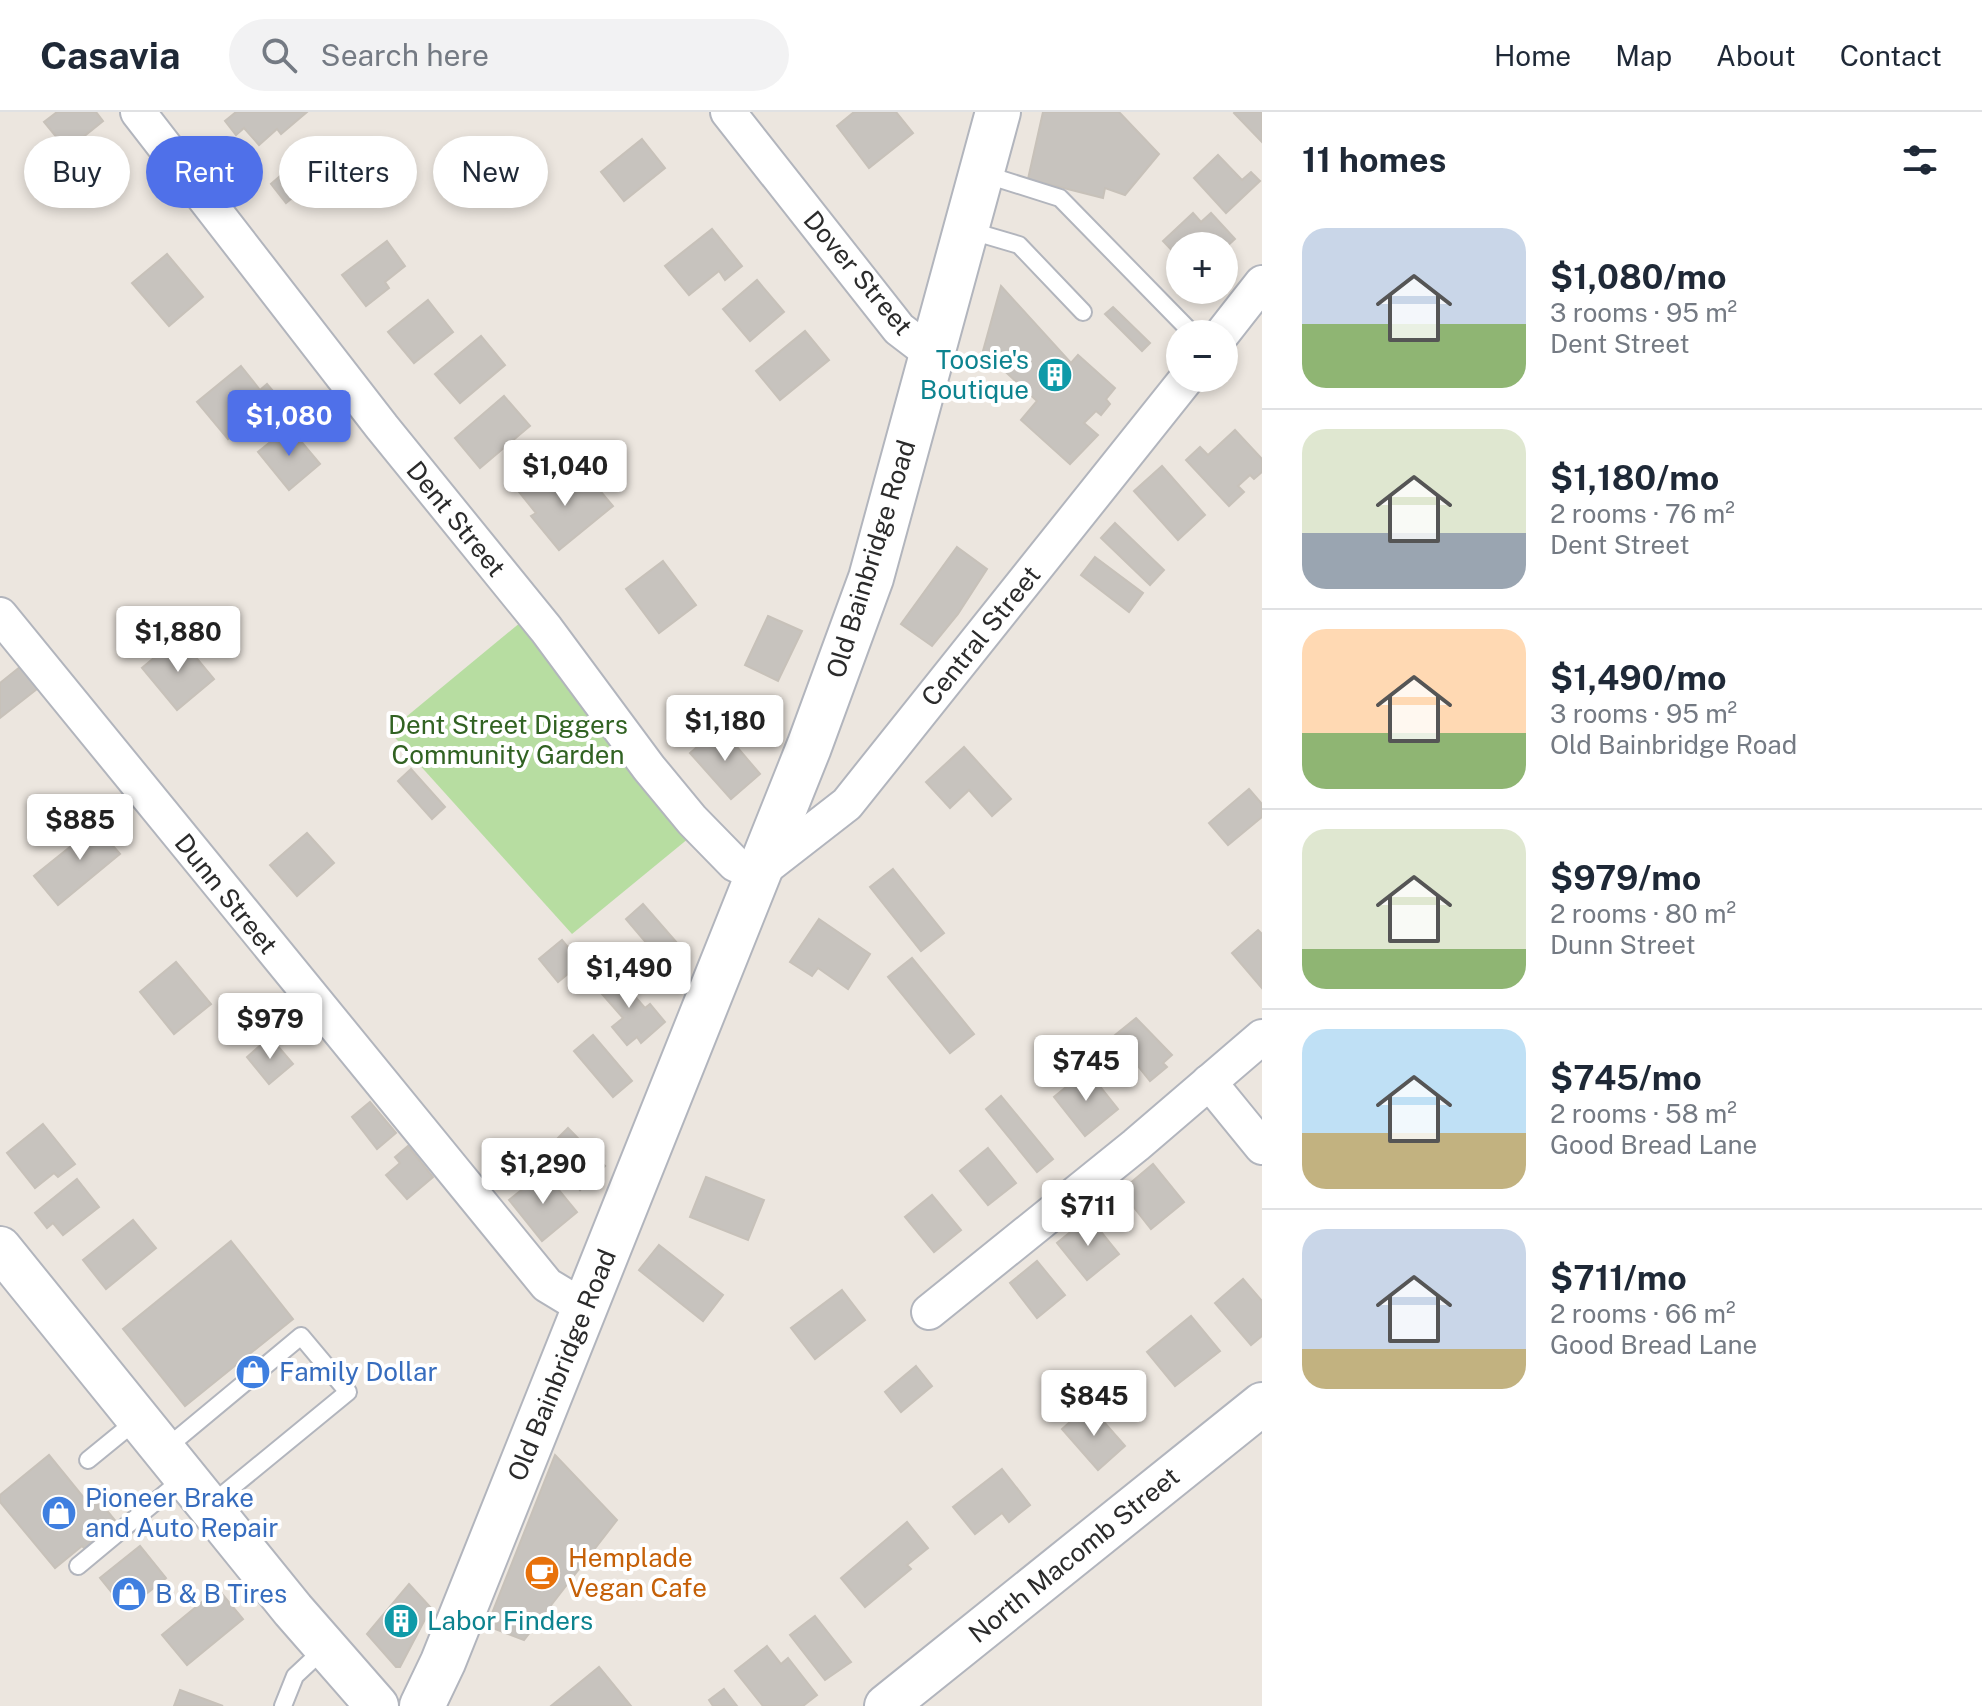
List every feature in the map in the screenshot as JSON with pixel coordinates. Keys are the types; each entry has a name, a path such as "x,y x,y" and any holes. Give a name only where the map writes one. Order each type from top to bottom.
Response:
{"main road":[{"name":"Old Bainbridge Road","path":"422,1706 443,1662 809,747 871,578 998,112"}],"street":[{"name":"Dent Street","path":"138,112 382,427 546,629 649,768 692,820 735,864 757,874"},
{"name":"Dover Street","path":"728,112 899,329 933,355"},
{"path":"1233,320 1262,283"},
{"name":"Central Street","path":"757,874 847,804 1176,392"},
{"name":"Dunn Street","path":"0,615 547,1285 585,1308"},
{"path":"929,1312 1262,1037"},
{"path":"1209,1082 1262,1147"},
{"path":"0,1248 377,1706"},
{"name":"North Macomb Street","path":"886,1706 1262,1404"}],"lane":[{"path":"982,174 1060,198 1179,320"},
{"path":"967,230 1019,245 1083,312"},
{"path":"78,1566 174,1463 301,1336 348,1392 174,1463 88,1460"},
{"path":"283,1706 295,1676 326,1647"}],"green space":[{"name":"Dent Street Diggers Community Garden","path":"521,622 689,838 572,934 389,731"}],"building":[{"path":"57,112 96,112 103,121 84,136 56,136 44,122"},
{"path":"236,112 307,112 281,134 277,129 263,141 263,136 251,136 244,128 236,135 225,121"},
{"path":"854,112 896,112 913,133 869,168 837,126"},
{"path":"1043,112 1119,112 1159,154 1125,195 1105,188 1103,198 1028,179"},
{"path":"1262,112 1262,142 1234,113"},
{"path":"642,139 665,168 624,201 601,172"},
{"path":"1218,155 1242,180 1251,172 1260,181 1226,213 1194,178"},
{"path":"279,177 279,194 271,184"},
{"path":"1193,213 1201,222 1211,213 1229,232 1173,232"},
{"path":"712,229 742,266 725,280 719,271 689,295 665,266"},
{"path":"387,241 405,266 385,282 389,288 366,306 342,275"},
{"path":"167,254 203,297 169,326 132,283"},
{"path":"757,280 784,312 750,341 723,309"},
{"name":"Toosie's Boutique","path":"1001,286 1071,363 1078,355 1115,388 1106,399 1110,404 1101,415 1096,411 1084,423 1098,435 1070,464 1021,420 1037,401 983,351"},
{"path":"428,300 453,332 414,363 388,332"},
{"path":"1113,307 1150,343 1142,351 1105,314"},
{"path":"805,331 829,360 780,400 756,371"},
{"path":"481,336 505,365 460,403 435,374"},
{"path":"241,366 260,390 267,384 279,398 228,439 197,402"},
{"path":"504,396 530,426 480,468 455,438"},
{"path":"289,427 320,464 289,490 258,452"},
{"path":"1235,430 1262,459 1262,472 1254,479 1250,475 1238,486 1244,492 1229,506 1186,460 1200,447 1208,455"},
{"path":"1162,466 1205,515 1178,540 1134,491"},
{"path":"542,473 559,494 585,473 613,506 559,550 531,516 536,513 519,492"},
{"path":"1115,523 1164,570 1150,585 1101,538"},
{"path":"957,547 987,569 958,614 932,646 901,624"},
{"path":"1095,557 1143,593 1129,612 1081,575"},
{"path":"663,561 696,605 659,633 626,589"},
{"path":"768,616 802,631 778,681 745,665"},
{"path":"179,637 214,679 177,710 142,668"},
{"path":"25,663 42,685 0,718 0,683"},
{"path":"720,727 760,774 731,799 690,753"},
{"path":"964,747 1011,799 992,816 969,790 950,808 926,782"},
{"path":"411,769 445,807 432,819 398,781"},
{"path":"1249,789 1262,804 1262,817 1228,845 1209,823"},
{"path":"106,818 123,839 113,846 120,854 58,905 34,876"},
{"path":"307,833 334,863 297,896 270,865"},
{"path":"893,869 944,933 921,951 870,887"},
{"path":"643,904 684,951 666,966 626,919"},
{"path":"819,919 870,954 848,989 818,968 812,976 790,962"},
{"path":"1258,930 1262,934 1261,987 1232,953"},
{"path":"562,940 581,963 558,982 539,959"},
{"path":"912,958 974,1034 950,1053 888,977"},
{"path":"176,962 211,1004 174,1034 140,992"},
{"path":"619,968 630,981 625,985 645,1008 650,1004 665,1022 641,1043 637,1037 627,1045 612,1027 623,1018 596,987"},
{"path":"1136,1018 1172,1055 1163,1063 1167,1067 1150,1081 1114,1036"},
{"path":"593,1035 632,1081 613,1097 574,1051"},
{"path":"270,1037 293,1064 269,1084 247,1057"},
{"path":"1087,1070 1118,1109 1085,1136 1054,1097"},
{"path":"1001,1096 1053,1159 1037,1172 986,1109"},
{"path":"370,1102 396,1133 377,1149 352,1117"},
{"path":"43,1124 75,1164 58,1177 54,1173 35,1188 7,1153"},
{"path":"568,1128 605,1166 580,1190 543,1153"},
{"path":"408,1146 433,1177 407,1199 386,1175 400,1163 395,1157"},
{"path":"988,1148 1016,1183 988,1205 960,1171"},
{"path":"1153,1164 1184,1202 1151,1229 1121,1191"},
{"path":"544,1172 577,1212 542,1241 509,1200"},
{"path":"706,1177 764,1200 748,1240 690,1217"},
{"path":"77,1179 99,1207 63,1235 53,1223 47,1228 35,1213"},
{"path":"932,1195 961,1230 934,1252 905,1217"},
{"path":"1089,1217 1119,1254 1087,1280 1057,1243"},
{"path":"133,1220 156,1248 106,1289 83,1260"},
{"path":"231,1241 293,1319 185,1406 123,1329"},
{"path":"659,1245 723,1295 703,1321 639,1270"},
{"path":"1037,1261 1065,1295 1037,1318 1010,1283"},
{"path":"1243,1279 1262,1301 1262,1336 1251,1345 1215,1303"},
{"path":"842,1290 865,1320 815,1359 791,1328"},
{"path":"1191,1316 1220,1351 1175,1386 1147,1352"},
{"path":"916,1366 932,1386 901,1412 885,1392"},
{"path":"1089,1405 1125,1446 1098,1470 1062,1429"},
{"name":"Pioneer Brake and Auto Repair","path":"49,1455 84,1498 92,1492 118,1524 86,1550 82,1546 55,1568 0,1502 0,1495"},
{"name":"Hemplade Vegan Cafe","path":"555,1455 617,1520 524,1640 487,1626"},
{"path":"1002,1469 1030,1505 1009,1522 1002,1513 975,1534 953,1507"},
{"path":"907,1522 928,1548 907,1565 911,1569 865,1607 841,1578"},
{"name":"B & B Tires","path":"140,1546 166,1578 126,1610 100,1578"},
{"name":"Labor Finders","path":"409,1584 431,1608 400,1667 396,1667 367,1634"},
{"path":"218,1589 243,1619 187,1665 162,1635"},
{"path":"815,1616 851,1662 825,1680 790,1635"},
{"path":"767,1646 781,1664 788,1658 817,1695 803,1706 763,1706 735,1671"},
{"path":"599,1667 631,1706 551,1706"},
{"path":"724,1689 737,1706 713,1706 709,1700"},
{"path":"180,1690 223,1706 174,1706"}],"place":[{"name":"Toosie's Boutique","path":"1055,375"},
{"name":"Family Dollar","path":"253,1372"},
{"name":"Pioneer Brake and Auto Repair","path":"59,1513"},
{"name":"Hemplade Vegan Cafe","path":"542,1573"},
{"name":"B & B Tires","path":"129,1594"},
{"name":"Labor Finders","path":"401,1621"}]}
